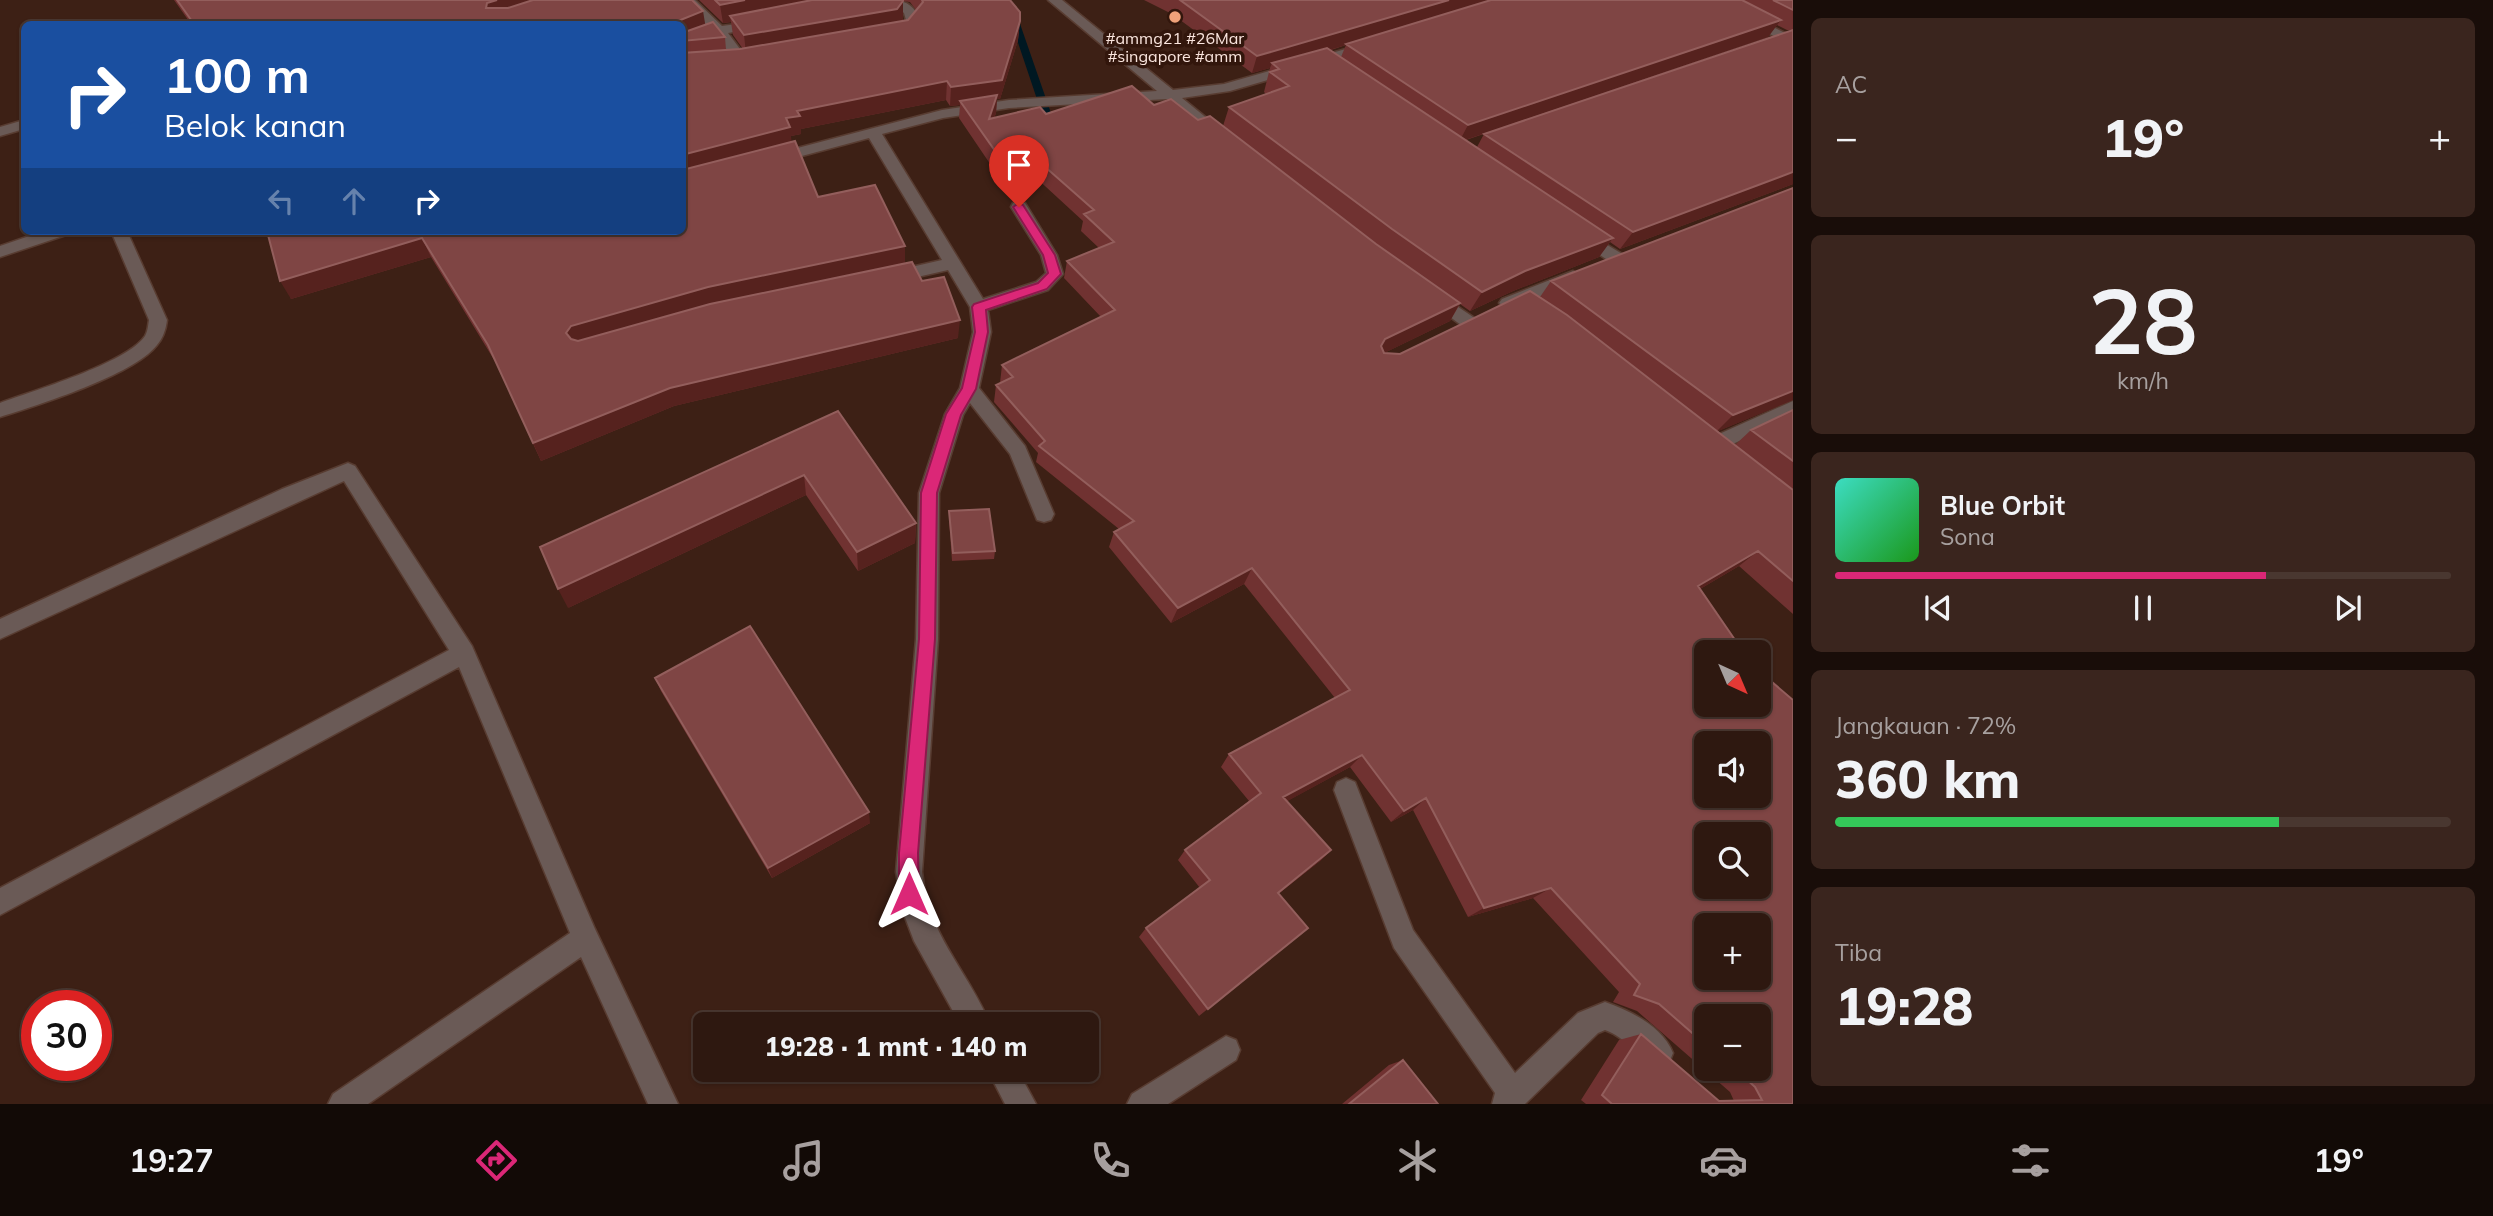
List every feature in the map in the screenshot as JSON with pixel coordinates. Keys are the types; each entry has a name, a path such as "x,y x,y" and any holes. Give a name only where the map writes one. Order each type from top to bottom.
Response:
{"street":[{"path":"688,0 742,61"},
{"path":"875,37 902,33 913,21 910,12 894,0"},
{"path":"1710,0 1791,39"},
{"path":"1058,1 1168,95 1237,149"},
{"path":"686,45 719,32 774,20"},
{"path":"1760,47 1791,39"},
{"path":"758,162 942,114 1009,104 1168,95 1225,88 1390,40"},
{"path":"1324,60 1346,74"},
{"path":"1202,122 1225,88"},
{"path":"0,132 21,125"},
{"path":"873,132 979,307 982,332 969,389 954,414 929,493 927,639 909,872 909,894 921,926 969,1012"},
{"path":"979,307 1042,286 1055,274 1049,255 1019,207"},
{"path":"1416,284 1472,319 1520,297 1624,257 1572,228"},
{"path":"0,252 49,235"},
{"path":"0,410 112,366 150,343 158,329 158,320 121,235"},
{"path":"871,281 951,264"},
{"path":"1520,297 1541,312"},
{"path":"969,389 1018,451 1044,514"},
{"path":"1734,460 1709,440 1793,408"},
{"path":"0,629 289,495 348,471 464,653 586,938 663,1104"},
{"path":"0,902 464,653"},
{"path":"1346,790 1404,939 1508,1099 1588,1023 1605,1016 1625,1023 1676,1068"},
{"path":"343,1104 586,938"},
{"path":"1142,1104 1226,1050"},
{"path":"1008,1082 1021,1104"}],"building":[{"path":"177,0 497,0 487,3 486,8 508,8 533,0 692,0 703,11 678,21 192,21"},
{"path":"715,0 745,0 720,5"},
{"path":"812,0 903,1 897,9 744,35 730,16"},
{"path":"922,0 1010,0 1020,12 1020,21 1002,80 951,87 947,81 797,111 800,116 786,118 790,127 686,154 686,53 740,49 908,20"},
{"path":"1180,0 1449,0 1257,56"},
{"path":"1491,0 1742,0 1781,20 1468,125 1346,44"},
{"path":"1773,0 1793,0 1793,10"},
{"path":"713,22 725,37 686,41 686,32"},
{"path":"1793,30 1793,172 1633,232 1484,134"},
{"path":"1327,48 1613,238 1525,271 1482,292 1392,229 1229,107 1289,86 1270,72 1279,69 1272,63"},
{"path":"1132,86 1154,105 1171,99 1198,120 1210,116 1376,244 1460,303 1385,339 1381,346 1384,353 1400,354 1530,291 1567,315 1793,490 1793,581 1758,551 1698,586 1735,640 1694,640 1694,718 1771,718 1771,681 1793,700 1793,1104 1612,1104 1602,1095 1641,1034 1719,1101 1762,1100 1748,1081 1771,1081 1771,1004 1694,1004 1694,1035 1659,1004 1634,995 1640,984 1551,888 1484,908 1426,798 1404,811 1362,755 1283,797 1331,850 1278,893 1308,928 1208,1009 1146,928 1210,880 1185,850 1261,793 1229,754 1350,690 1252,568 1178,608 1114,532 1134,521 1039,446 1045,441 996,385 1013,377 1002,365 1115,310 1067,261 1114,242 1084,214 1094,210 1035,158 1005,165 960,101 997,95 989,119 1040,107 1046,114"},
{"path":"795,141 818,197 875,185 905,246 708,287 571,326 566,333 571,339 578,341 710,304 912,262 922,281 944,277 960,320 670,388 533,443 488,345 422,238 280,281 268,235 686,235 686,169"},
{"path":"1793,188 1793,391 1733,415 1551,281"},
{"path":"1793,410 1793,461 1751,430"},
{"path":"838,411 916,523 857,552 804,475 558,589 540,547"},
{"path":"989,509 995,551 953,553 949,511"},
{"path":"750,626 869,812 768,868 655,678"},
{"path":"1403,1060 1438,1104 1349,1104"}],"waterway":[{"path":"998,0 1014,18 1048,117 1059,127"}],"place":[{"name":"#ammg21 #26Mar #singapore #amm","path":"1175,17"}],"route":[{"path":"909,894 909,853 927,639 929,493 954,414 969,389 982,332 979,307 1042,286 1055,274 1049,255 1019,207"}]}
